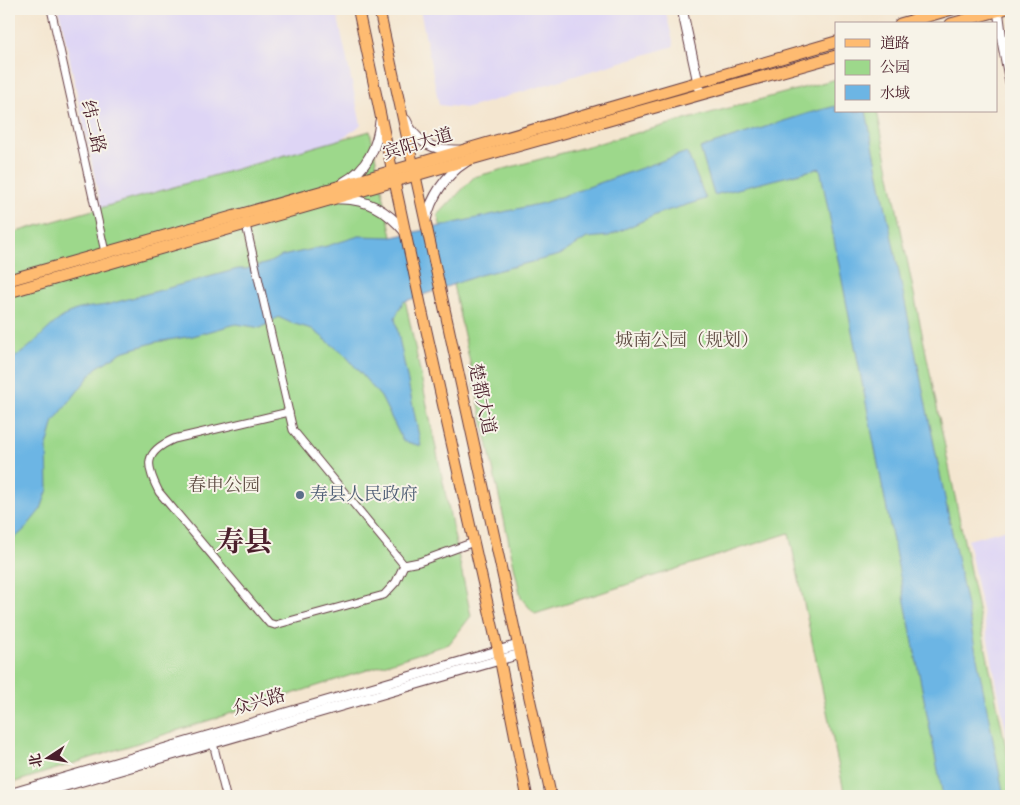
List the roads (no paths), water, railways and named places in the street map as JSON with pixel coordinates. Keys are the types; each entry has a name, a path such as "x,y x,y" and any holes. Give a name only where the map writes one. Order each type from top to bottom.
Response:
{"highway":[{"path":"907,22 952,9"},
{"path":"958,22 1000,9"},
{"name":"宾阳大道","path":"9,280 105,252 334,194 470,154 698,82 835,42"},
{"name":"宾阳大道","path":"470,154 701,94 835,56"},
{"name":"宾阳大道","path":"9,292 246,225 334,194"}],"main road":[{"path":"358,9 422,310 498,650 527,796"},
{"name":"楚都大道","path":"379,9 551,796"}],"street":[{"name":"纬二路","path":"51,9 105,252"},
{"path":"682,9 701,94"},
{"path":"1000,9 1002,41 1011,86"},
{"path":"401,109 408,125 421,142 433,148 470,154 439,188 429,207 426,225"},
{"path":"381,116 379,132 367,162 358,173 334,194 348,199 365,201 379,208 391,217 406,234"},
{"path":"246,225 254,251 293,430 404,565"},
{"path":"289,412 174,439 162,444 149,459 150,470 159,492 269,623 275,625 384,595 396,582 404,565"},
{"path":"404,565 419,562 474,542"},
{"name":"众兴路","path":"31,796 498,650 519,650"},
{"name":"众兴路","path":"9,794 212,739 519,650"},
{"path":"212,739 226,796"}],"water":[{"path":"835,106 835,112 866,112 1004,796 943,796 820,168 714,195 700,148"},
{"path":"687,152 706,199 660,213 609,236 587,238 560,255 480,275 403,302 395,318 421,446 403,441 381,397 345,355 312,329 278,317 261,328 236,324 193,336 156,342 122,352 96,368 54,421 47,446 48,489 41,509 24,530 9,543 9,360 18,356 62,317 75,310 106,305 238,269 246,269 268,263 282,256 327,246 359,236 393,237 543,203"}],"place":[{"name":"寿县人民政府","path":"300,495"}],"district":[{"name":"寿县","path":"244,543"}],"park label":[{"name":"城南公园（规划）","path":"687,341"},
{"name":"春申公园","path":"224,486"}]}
